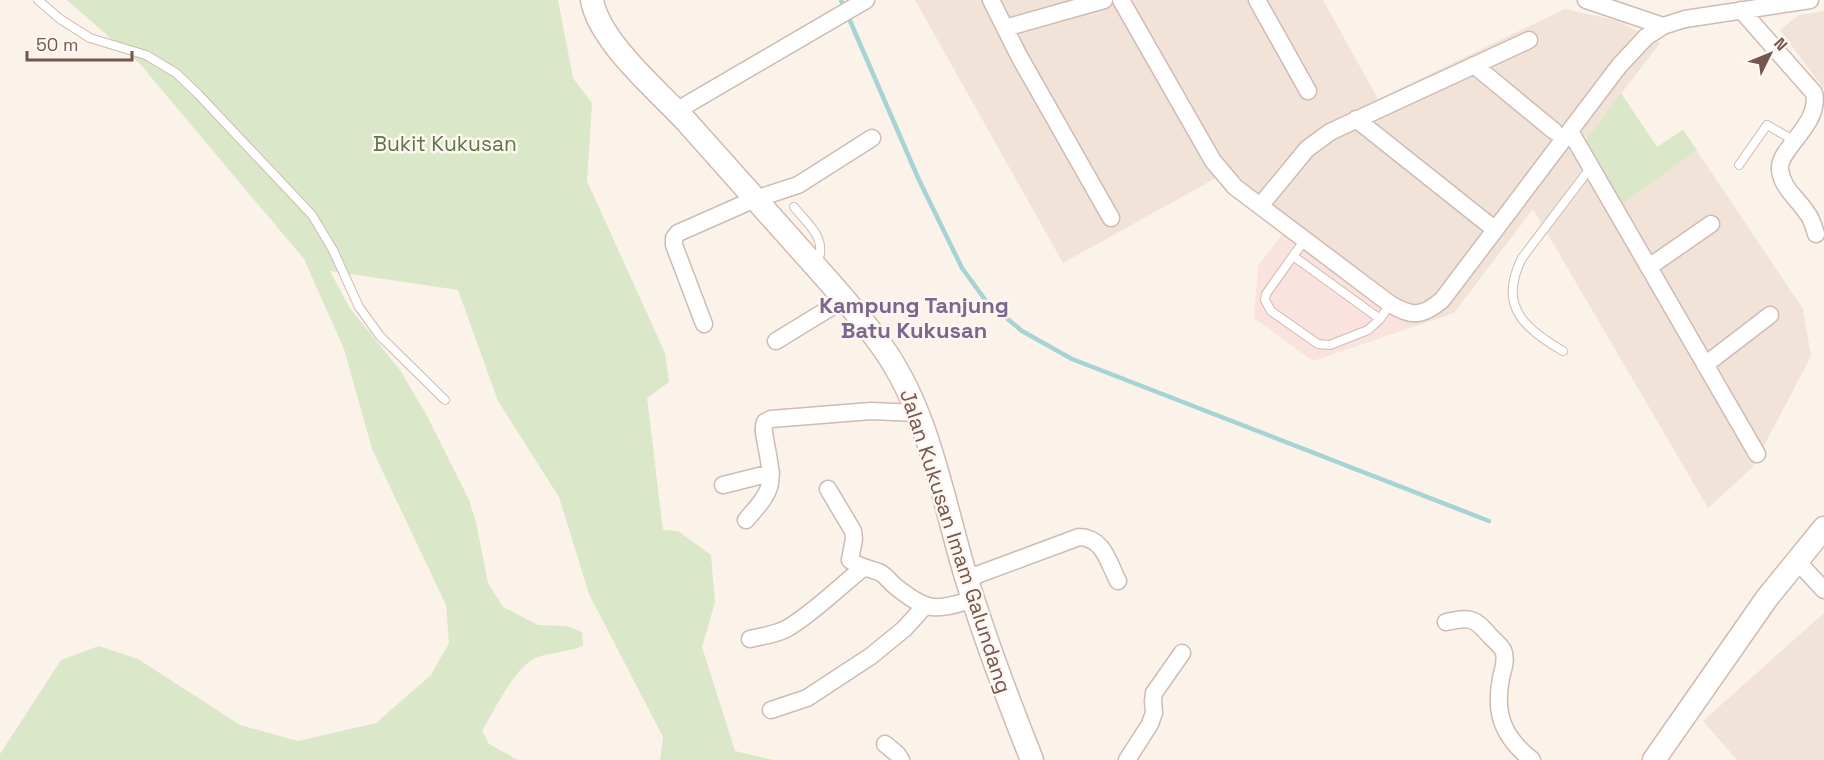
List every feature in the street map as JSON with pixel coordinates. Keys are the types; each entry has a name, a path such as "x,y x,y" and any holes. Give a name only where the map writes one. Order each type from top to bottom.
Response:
{"street":[{"name":"Jalan Kukusan Imam Galundang","path":"592,0 601,27 614,44 816,267 892,361 917,413 937,472 970,589 1010,706 1032,760"},
{"path":"991,0 1111,218"},
{"path":"1005,28 1104,0"},
{"path":"1121,0 1213,161 1235,187 1390,304 1404,312 1419,314 1431,310 1442,300 1562,131 1646,37 1663,26 1685,19 1810,0"},
{"path":"1257,0 1308,91"},
{"path":"1586,0 1663,26"},
{"path":"676,111 862,2"},
{"path":"1741,10 1814,93 1816,101 1814,110 1783,159 1780,171 1790,192 1811,220 1816,234"},
{"path":"1260,206 1307,149 1318,140 1356,119 1529,40"},
{"path":"1474,65 1562,131 1591,167 1757,454"},
{"path":"1356,119 1488,224"},
{"path":"704,324 674,245 674,238 678,232 755,199 798,185 872,138"},
{"path":"1649,267 1711,224"},
{"path":"776,341 843,300"},
{"path":"1705,365 1770,315"},
{"path":"746,520 770,488 771,473 763,424 768,420 871,411 917,413"},
{"path":"723,485 771,473"},
{"path":"828,489 853,531 854,539 850,560 862,568 880,573 925,606 937,608 970,589 1079,537 1088,538 1099,544 1118,581"},
{"path":"1654,760 1796,560 1824,528"},
{"path":"1796,560 1824,590"},
{"path":"750,639 771,635 785,629 862,568"},
{"path":"771,710 807,698 871,656 904,629 925,606"},
{"path":"1446,622 1465,618 1478,622 1503,650 1504,662 1498,694 1504,729 1516,748 1532,760"},
{"path":"1127,760 1150,724 1154,712 1152,701 1154,693 1182,653"},
{"path":"885,744 901,760"}],"lane":[{"path":"38,0 60,19 90,38 146,55 176,73 198,94 312,215 333,250 359,307 373,327 392,349 445,400"},
{"path":"1739,165 1767,125 1795,141"},
{"path":"1563,351 1541,338 1524,323 1514,306 1512,290 1517,267 1522,258 1591,167"},
{"path":"794,207 822,245 816,267"},
{"path":"1305,240 1266,294 1265,300 1271,311 1324,346 1368,330 1380,319 1390,304"},
{"path":"1293,256 1380,319"}],"shaded area":[{"path":"915,0 1323,0 1378,99 1565,9 1619,21 1660,43 1621,94 1657,147 1683,130 1803,309 1811,356 1753,467 1708,508 1533,209 1454,313 1410,328 1234,196 1216,178 1063,263"},
{"path":"1824,11 1824,89 1780,30 1799,15"},
{"path":"1283,233 1410,328 1313,361 1254,318 1258,266"},
{"path":"1824,613 1824,760 1737,760 1703,721"}],"green space":[{"name":"Bukit Kukusan","path":"67,0 558,0 573,78 592,103 587,181 665,353 669,382 647,398 663,530 678,531 711,555 715,602 702,647 735,751 774,760 660,760 663,737 589,594 559,497 498,401 458,290 330,271 349,307 400,370 427,416 469,500 476,522 488,583 503,607 538,625 566,626 582,632 583,646 530,661 506,689 482,731 489,744 518,760 0,760 0,754 61,660 99,646 138,659 240,725 298,741 376,723 431,675 449,643 446,605 372,449 344,349 304,259 140,64"},
{"path":"1621,93 1657,147 1683,130 1697,150 1622,204 1586,140"}],"waterway":[{"path":"841,0 919,180 962,268 986,301 1022,331 1072,359 1489,521"}],"district":[{"name":"Kampung Tanjung Batu Kukusan","path":"914,318"}]}
